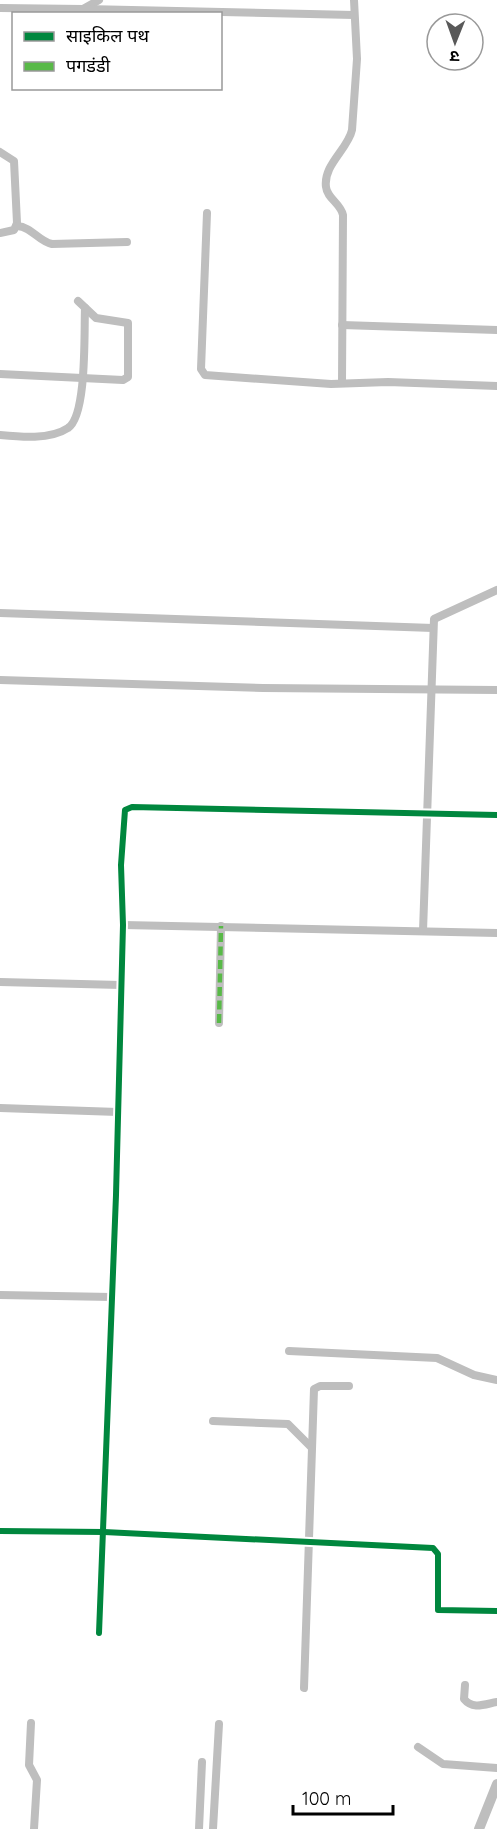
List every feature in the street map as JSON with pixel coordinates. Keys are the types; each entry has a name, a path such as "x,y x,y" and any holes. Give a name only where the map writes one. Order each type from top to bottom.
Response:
{"street":[{"path":"86,9 99,0"},
{"path":"342,383 343,215 327,190 326,183 330,167 349,140 352,130 356,79 354,0"},
{"path":"0,8 220,12"},
{"path":"222,12 354,15"},
{"path":"0,152 14,159 16,226 11,231 0,233"},
{"path":"207,213 203,374 342,383 388,382 497,386"},
{"path":"16,226 29,229 44,242 52,244 127,243"},
{"path":"0,374 82,379 123,380 130,372 128,323 96,318 81,305 82,379 78,418 67,429 40,436 0,435"},
{"path":"342,325 497,330"},
{"path":"423,931 430,690 435,617 497,590"},
{"path":"0,613 433,628"},
{"path":"0,680 497,690"},
{"path":"99,1633 118,1112 123,925 121,865 124,814 127,808 426,811 497,815"},
{"path":"123,925 497,933"},
{"path":"219,1023 221,926"},
{"path":"0,982 121,985"},
{"path":"0,1108 118,1112"},
{"path":"0,1295 112,1297"},
{"path":"289,1351 437,1358 474,1375 497,1380"},
{"path":"304,1688 311,1447 315,1388 349,1386"},
{"path":"213,1421 288,1424 311,1447"},
{"path":"0,1531 104,1532 434,1548 438,1554 438,1610 497,1611 497,1602"},
{"path":"465,1685 464,1699 469,1704 477,1706 497,1702"},
{"path":"31,1724 29,1765 37,1780 34,1829"},
{"path":"213,1829 219,1724"},
{"path":"418,1747 443,1764 497,1768"},
{"path":"199,1829 202,1762"},
{"path":"479,1829 497,1784"}],"marked path":[{"path":"219,1023 221,926"}],"cycle path":[{"path":"99,1633 116,1195 123,925 121,865 125,810 132,807 497,815"},
{"path":"0,1531 104,1532 433,1548 438,1554 438,1610 497,1611"}]}
